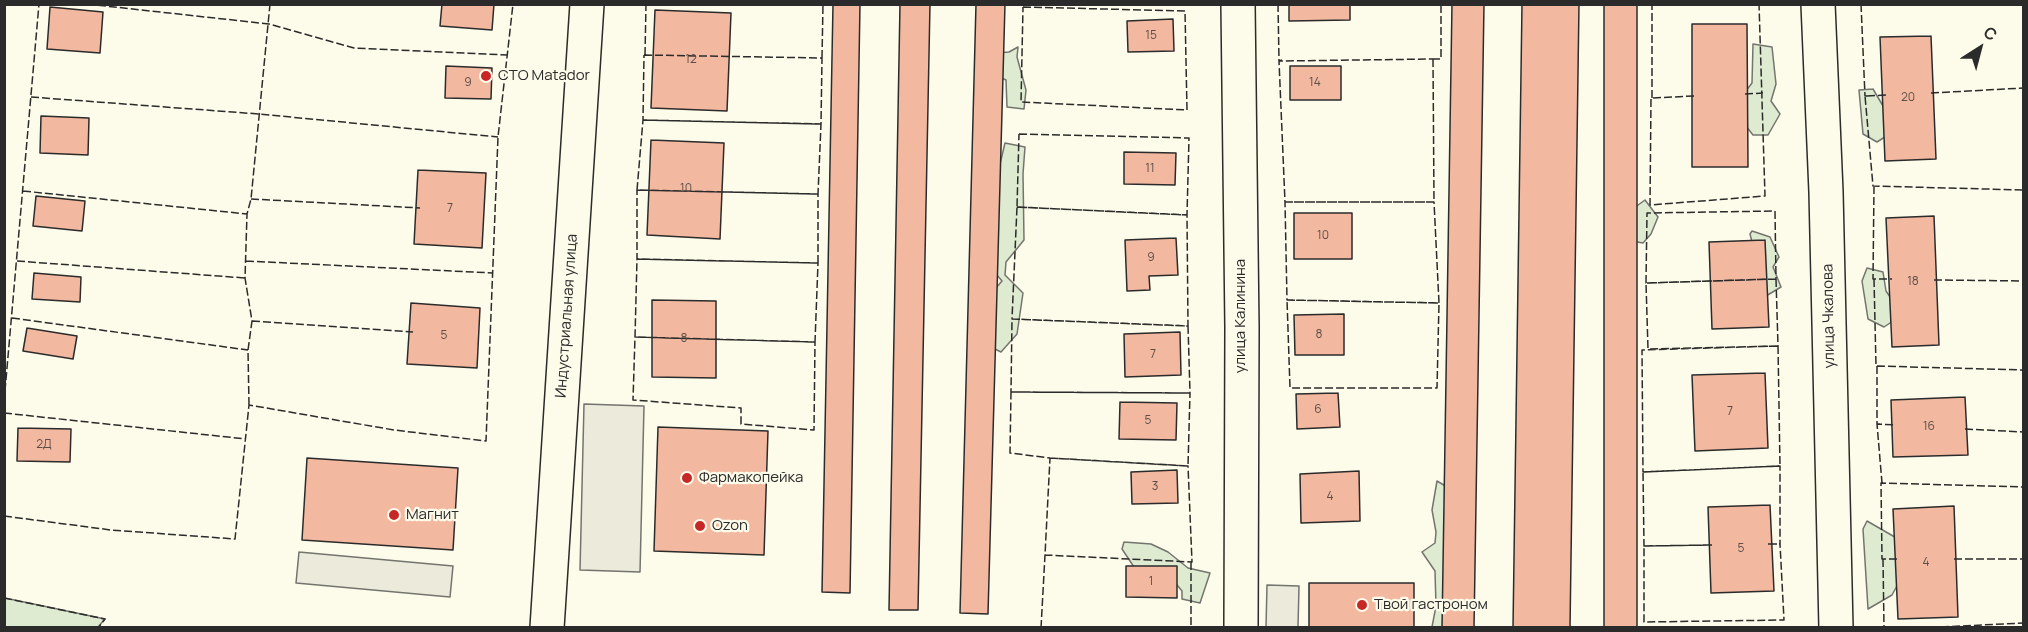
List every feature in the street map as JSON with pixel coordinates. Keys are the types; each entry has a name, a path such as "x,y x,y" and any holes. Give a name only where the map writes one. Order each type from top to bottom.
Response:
{"street":[{"name":"Индустриальная улица","path":"547,627 587,4"},
{"name":"улица Калинина","path":"1238,4 1242,328 1241,627"},
{"name":"улица Чкалова","path":"1818,4 1826,192 1836,627"}],"green space":[{"path":"1753,44 1772,47 1776,84 1771,101 1780,114 1768,135 1753,135 1742,121 1739,100 1752,83"},
{"path":"1018,47 1017,57 1026,90 1024,109 1007,107 1006,80 993,74 996,53 1009,52"},
{"path":"1873,89 1886,111 1888,135 1877,142 1863,134 1859,90"},
{"path":"1005,143 1025,147 1024,240 1006,262 1005,275 1023,293 1017,334 1001,352 989,346 990,295 1002,281 986,262 995,185"},
{"path":"1645,200 1658,217 1651,234 1643,243 1632,241 1634,208"},
{"path":"1752,231 1770,237 1779,257 1773,267 1781,287 1761,299 1750,234"},
{"path":"1867,268 1883,272 1886,291 1899,310 1896,319 1884,327 1868,319 1862,281"},
{"path":"1437,481 1459,494 1473,627 1432,627 1436,606 1435,571 1422,552 1435,543 1436,532 1432,510"},
{"path":"1867,521 1900,540 1904,573 1892,595 1868,609 1863,529"},
{"path":"1124,542 1151,544 1168,552 1188,568 1210,573 1200,603 1182,599 1182,591 1168,574 1136,570 1122,549"},
{"path":"5,598 105,619 98,627 5,627"}],"shaded area":[{"path":"584,404 644,406 640,572 580,570"},
{"path":"299,552 453,566 450,597 296,583"},
{"path":"1267,585 1299,586 1298,627 1266,627"}],"building":[{"path":"442,4 494,4 492,30 440,26"},
{"path":"833,4 860,4 850,593 822,592"},
{"path":"900,4 930,4 918,610 889,610"},
{"path":"976,4 1005,4 988,614 960,613"},
{"path":"1289,4 1350,4 1350,20 1289,21"},
{"path":"1452,4 1484,4 1474,628 1442,628"},
{"path":"1522,4 1579,4 1570,628 1513,628"},
{"path":"1604,4 1637,4 1637,628 1604,628"},
{"path":"50,7 103,12 100,53 47,49"},
{"path":"655,10 731,13 727,111 651,108"},
{"path":"1173,19 1174,51 1128,52 1127,21"},
{"path":"1692,24 1747,24 1748,167 1692,167"},
{"path":"1931,36 1936,159 1885,161 1880,37"},
{"path":"446,66 492,68 491,99 445,98"},
{"path":"1290,66 1341,66 1341,100 1290,100"},
{"path":"41,116 89,118 88,155 40,153"},
{"path":"651,140 724,143 720,239 647,235"},
{"path":"1124,152 1176,153 1175,185 1124,184"},
{"path":"418,170 486,173 482,248 414,244"},
{"path":"36,196 85,201 82,231 33,226"},
{"path":"1294,213 1352,213 1352,259 1294,259"},
{"path":"1934,216 1939,345 1892,347 1886,218"},
{"path":"1176,238 1178,275 1149,276 1150,290 1127,291 1125,240"},
{"path":"1765,240 1769,327 1712,329 1709,242"},
{"path":"34,273 81,277 80,302 32,299"},
{"path":"652,300 716,301 716,378 652,377"},
{"path":"411,303 480,308 477,368 407,364"},
{"path":"1344,314 1344,355 1295,355 1294,315"},
{"path":"27,328 77,336 73,359 23,351"},
{"path":"1180,332 1181,375 1125,377 1124,334"},
{"path":"1765,373 1768,448 1695,451 1692,375"},
{"path":"1338,393 1340,427 1297,429 1296,394"},
{"path":"1965,397 1968,455 1893,457 1891,400"},
{"path":"1120,402 1177,403 1176,440 1119,439"},
{"path":"658,427 768,431 764,555 654,551"},
{"path":"18,428 71,429 70,462 17,461"},
{"path":"307,458 458,468 453,550 302,540"},
{"path":"1177,470 1178,503 1132,504 1131,472"},
{"path":"1359,471 1360,521 1301,523 1300,474"},
{"path":"1770,505 1774,591 1711,593 1708,507"},
{"path":"1954,506 1958,617 1898,619 1893,509"},
{"path":"1126,566 1177,566 1177,598 1126,597"},
{"name":"Твой гастроном","path":"1309,583 1414,583 1414,628 1309,628"}],"fence":[{"path":"4,402 39,4"},
{"path":"87,4 269,24 354,48 508,55"},
{"path":"249,405 248,350 252,321 245,278 247,214 251,199 270,4"},
{"path":"4,516 111,530 235,539 249,405 394,430 486,441 498,137 513,4"},
{"path":"645,55 646,4"},
{"path":"822,58 823,4"},
{"path":"1278,4 1279,61 1282,60"},
{"path":"1432,59 1441,59 1441,4"},
{"path":"1652,4 1652,98"},
{"path":"1694,96 1651,98 1650,205 1765,196 1759,4"},
{"path":"1861,4 1865,96 1868,96"},
{"path":"1023,7 1185,11 1187,110 1021,102 1023,7"},
{"path":"644,55 822,58 821,124 643,120 644,55"},
{"path":"1433,59 1434,202 1285,202 1279,61 1433,59"},
{"path":"1931,93 2024,88"},
{"path":"1745,94 1763,93"},
{"path":"1886,95 1865,96 1873,186 2024,190"},
{"path":"31,97 259,114 498,137"},
{"path":"643,120 821,124 818,194 637,190 643,120"},
{"path":"1019,134 1189,138 1187,215 1017,207 1019,134"},
{"path":"1874,186 1873,279 1892,279"},
{"path":"637,190 818,194 818,263 637,259 637,190"},
{"path":"23,191 247,214"},
{"path":"251,199 420,208"},
{"path":"1285,202 1434,202 1439,303 1287,300 1285,202"},
{"path":"1017,207 1187,215 1188,326 1012,319 1017,207"},
{"path":"1775,211 1776,279 1646,283 1647,213 1775,211"},
{"path":"637,259 818,263 815,342 635,337 637,259"},
{"path":"17,261 245,278"},
{"path":"246,261 493,273"},
{"path":"1776,279 1778,346 1648,349 1646,283 1776,279"},
{"path":"1874,279 1876,366 2024,370"},
{"path":"1934,280 2024,281"},
{"path":"1287,300 1439,303 1437,388 1290,388 1287,300"},
{"path":"12,318 248,350"},
{"path":"1012,319 1188,326 1190,393 1011,392 1012,319"},
{"path":"252,321 413,332"},
{"path":"635,337 815,342 814,430 741,424 741,408 633,400 635,337"},
{"path":"1778,346 1780,466 1643,472 1642,350 1778,346"},
{"path":"1877,366 1877,424 1896,425"},
{"path":"1011,392 1190,393 1188,466 1050,458 1010,453 1011,392"},
{"path":"4,413 246,439"},
{"path":"1880,424 1877,424 1882,483"},
{"path":"1965,429 2024,432"},
{"path":"1050,458 1188,466 1192,562 1045,555 1050,458"},
{"path":"1711,545 1644,546 1643,472 1780,466 1780,544 1784,620 1644,622 1644,546 1712,545"},
{"path":"1897,559 1882,559 1881,483 2024,487"},
{"path":"1768,544 1780,544"},
{"path":"1769,544 1780,544"},
{"path":"1041,628 1045,555 1047,555"},
{"path":"1883,559 1884,628"},
{"path":"1954,559 2024,559"},
{"path":"1191,562 1191,628"},
{"path":"4,598 105,619 98,628"},
{"path":"1919,628 2024,623"}],"place":[{"name":"СТО Matador","path":"486,76"},
{"name":"Фармакопейка","path":"687,478"},
{"name":"Магнит","path":"394,515"},
{"name":"Ozon","path":"700,526"},
{"name":"Твой гастроном","path":"1362,605"}]}
